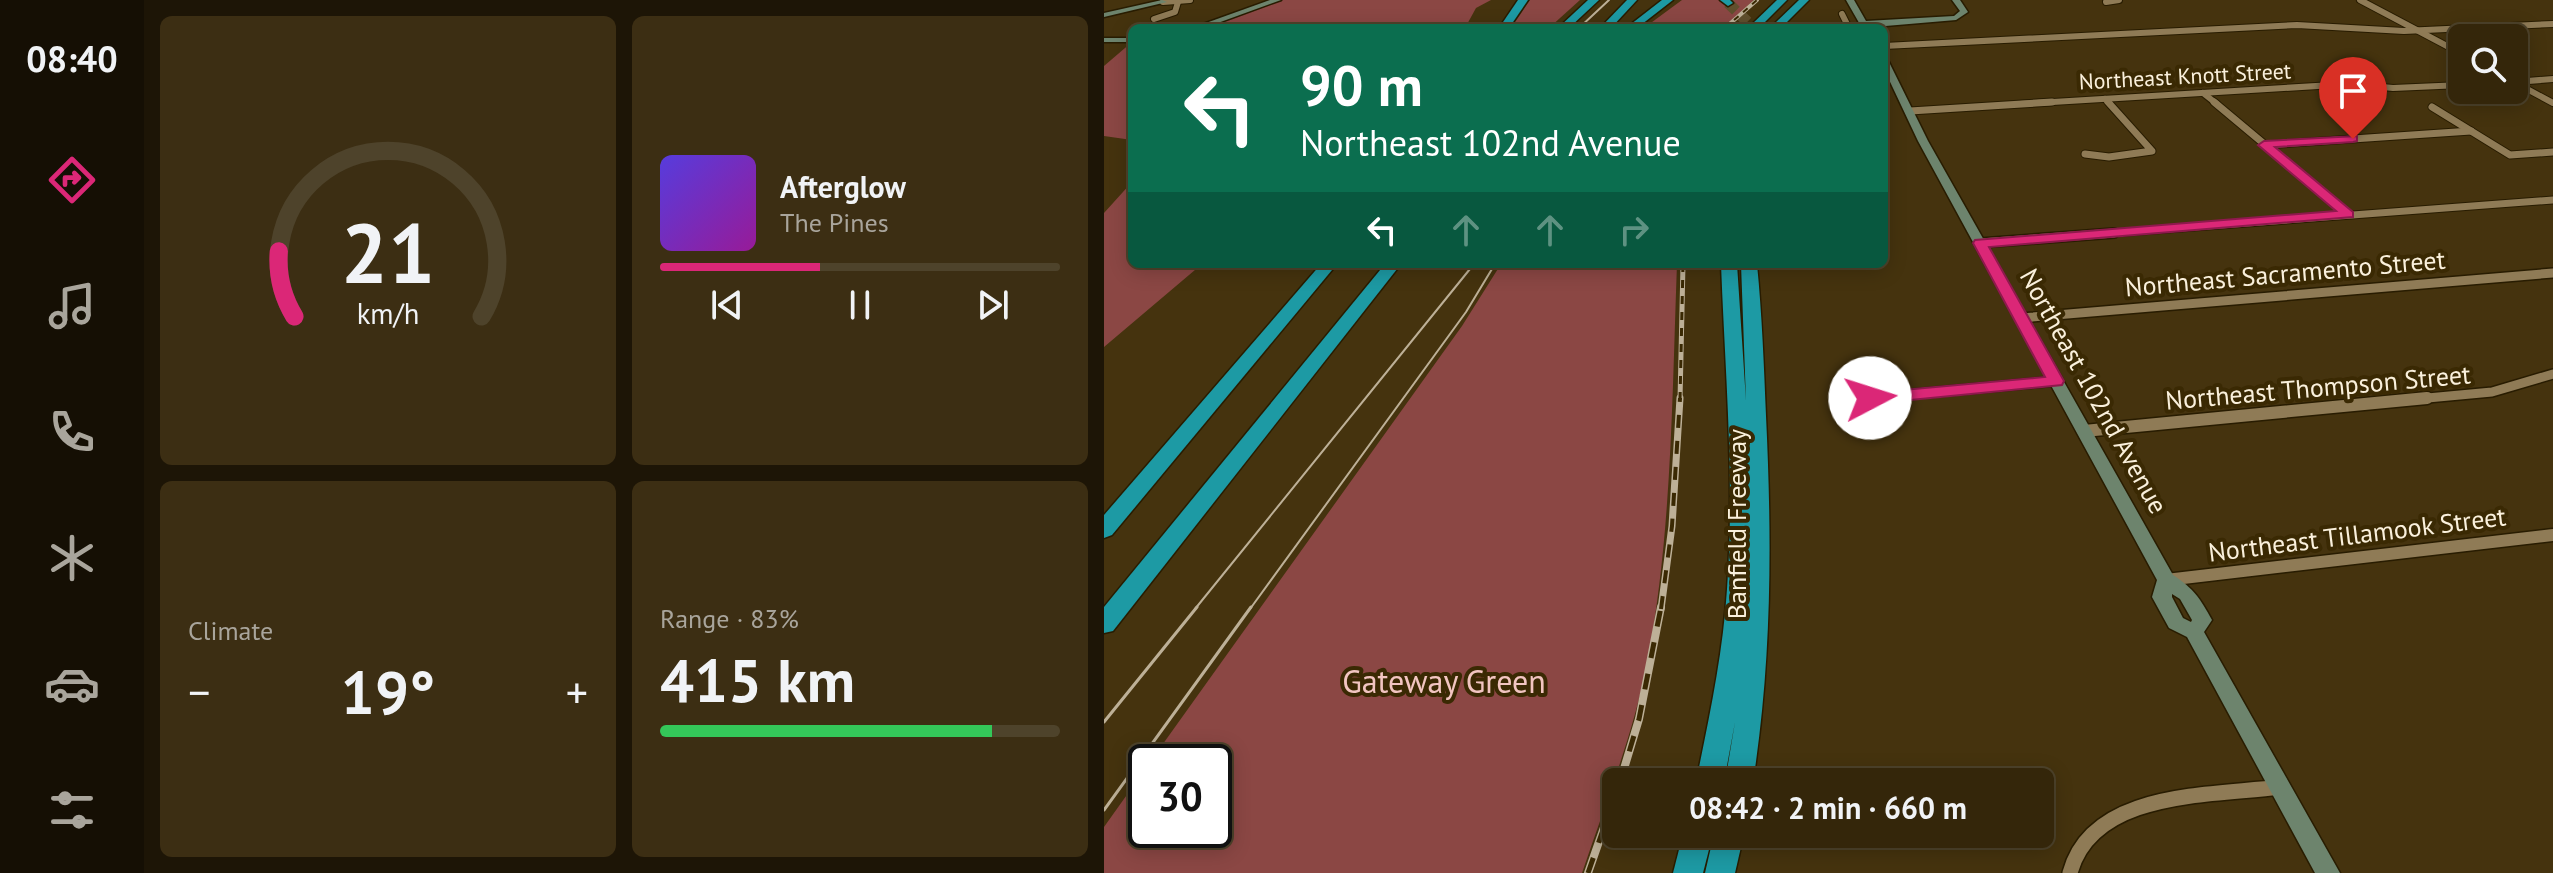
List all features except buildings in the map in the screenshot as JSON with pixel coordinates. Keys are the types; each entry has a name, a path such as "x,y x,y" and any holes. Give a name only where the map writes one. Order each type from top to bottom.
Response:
{"highway":[{"path":"1507,24 1523,0"},
{"path":"1567,24 1594,0"},
{"path":"1609,24 1632,0"},
{"path":"1636,24 1668,0"},
{"path":"1757,24 1782,0"},
{"path":"1767,24 1792,0"},
{"path":"1779,24 1804,0"},
{"path":"1789,24 1813,0"},
{"path":"1104,530 1326,268"},
{"path":"1104,624 1390,268"},
{"name":"Banfield Freeway","path":"1713,768 1728,685 1739,587 1740,479 1729,268"},
{"name":"Banfield Freeway","path":"1741,768 1754,690 1762,587 1755,315 1749,268"},
{"path":"1755,315 1761,268"},
{"path":"1688,873 1694,848"},
{"path":"1720,873 1726,848"}],"main road":[{"path":"1104,6 1122,0"},
{"path":"1208,24 1277,0"},
{"path":"1850,0 1864,24"},
{"path":"1886,24 1959,17 1964,12 1956,0"},
{"path":"1104,15 1160,1"},
{"path":"1104,40 1128,40"},
{"name":"Northeast 102nd Avenue","path":"1888,68 1980,243 2166,580 2187,594 2202,620 2194,632 2328,873"}],"street":[{"path":"1160,1 1190,0"},
{"path":"2106,2 2119,0"},
{"path":"2360,0 2448,47"},
{"path":"1154,19 1175,12 1178,2"},
{"path":"1842,14 1847,24"},
{"path":"1888,46 2297,25 2418,31 2553,24"},
{"path":"2528,81 2553,79"},
{"name":"Northeast Knott Street","path":"1910,111 2350,84 2393,88 2448,86"},
{"path":"2528,90 2553,103"},
{"path":"2203,93 2348,214"},
{"path":"2085,154 2144,154 2152,151 2151,146 2105,99"},
{"path":"2432,107 2510,155 2553,152"},
{"path":"2264,145 2471,131"},
{"path":"1980,243 2553,200"},
{"name":"Northeast Sacramento Street","path":"2021,318 2553,273"},
{"name":"Northeast Thompson Street","path":"2084,431 2492,392 2553,374"},
{"path":"2538,379 2553,387"},
{"path":"1870,398 2056,381"},
{"name":"Northeast Tillamook Street","path":"2166,580 2553,535"},
{"path":"2070,873 2072,859 2085,838 2116,815 2138,806 2280,787"}],"green space":[{"path":"1283,0 1491,0 1476,8 1467,24 1214,24"},
{"path":"1530,0 1580,0 1553,24 1514,24"},
{"path":"1682,0 1754,0 1727,24 1649,24"},
{"path":"1128,45 1128,139 1104,136 1104,66"},
{"path":"1128,186 1128,268 1197,268 1104,347 1104,213"},
{"name":"Gateway Green","path":"1498,268 1677,268 1670,465 1655,615 1647,664 1619,768 1602,768 1602,816 1582,873 1104,873 1104,827 1128,793 1128,848 1232,848 1232,744 1163,744 1462,326"}],"tunnel":[{"path":"1728,3 1750,24"}],"tram line":[{"path":"1583,24 1609,0"},
{"path":"1195,609 1471,268"},
{"path":"1250,609 1466,312 1493,268"},
{"path":"1104,722 1197,607"},
{"path":"1104,810 1251,607"}],"railway":[{"path":"1730,24 1757,0"},
{"path":"1680,400 1683,268"},
{"path":"1661,609 1672,526 1680,398"},
{"path":"1624,768 1639,719 1661,607"},
{"path":"1588,873 1602,833"}],"route":[{"path":"1870,398 2056,381 1980,243 2348,214 2264,145 2353,139"}]}
